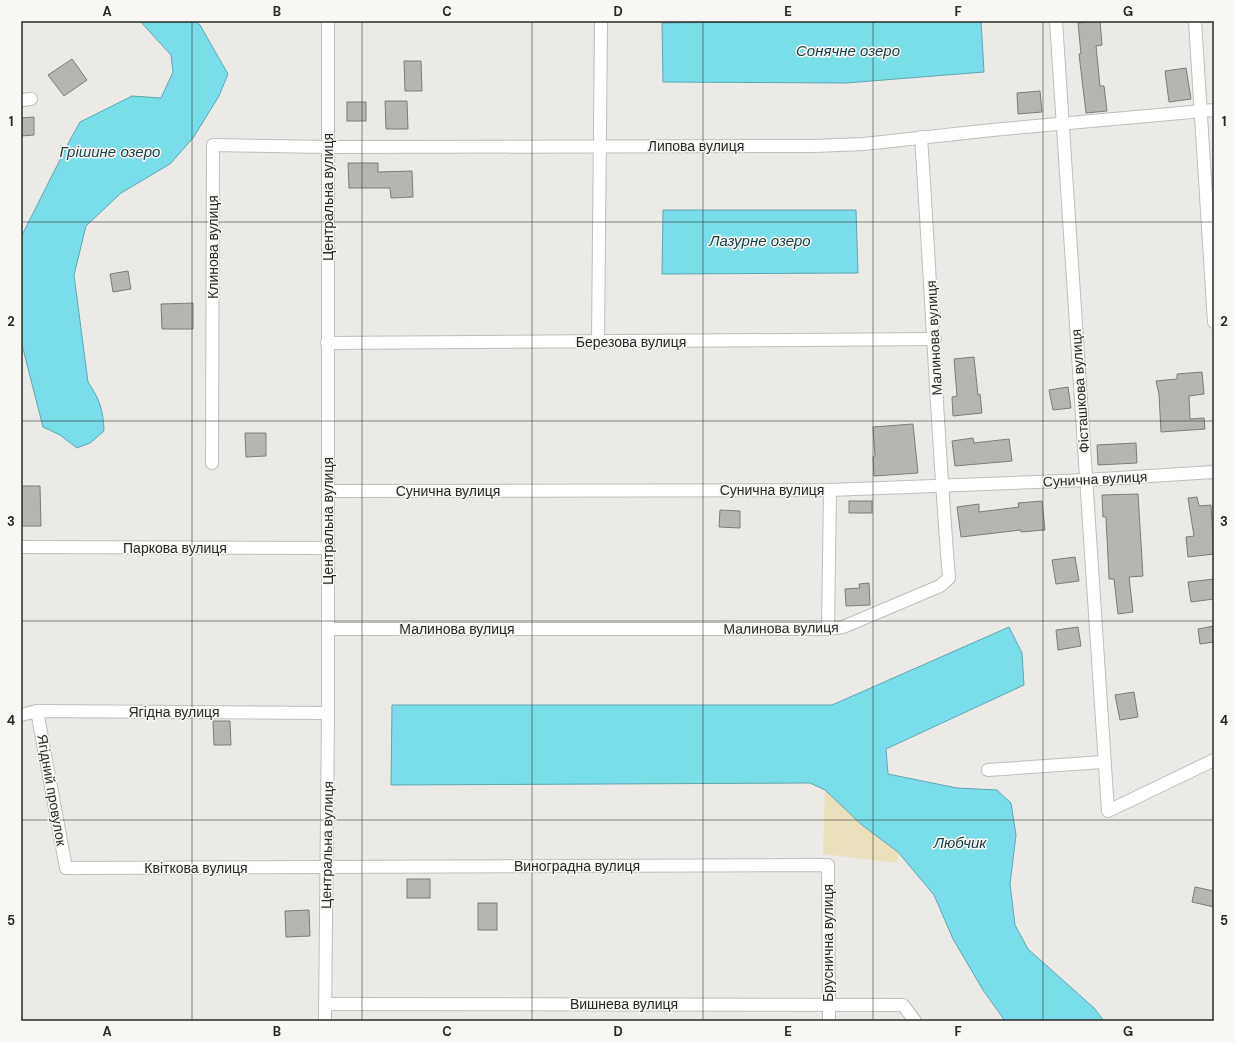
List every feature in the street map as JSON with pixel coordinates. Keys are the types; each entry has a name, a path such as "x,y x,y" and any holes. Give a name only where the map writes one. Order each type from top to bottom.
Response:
{"street":[{"name":"Центральна вулиця","path":"325,1021 329,491 327,343 328,21"},
{"path":"598,342 601,21"},
{"name":"Фісташкова вулиця","path":"1056,21 1103,762 1108,811 1214,760"},
{"path":"1195,21 1214,322"},
{"name":"Липова вулиця","path":"328,148 814,146 864,144 921,137 1214,110"},
{"name":"Малинова вулиця","path":"328,629 828,629 843,627 940,586 949,578 921,137"},
{"name":"Клинова вулиця","path":"212,463 214,145 328,148"},
{"name":"Березова вулиця","path":"327,343 935,339"},
{"name":"Сунична вулиця","path":"329,491 830,490 1086,480 1214,472"},
{"path":"828,629 830,490"},
{"name":"Паркова вулиця","path":"21,547 328,548"},
{"name":"Ягідна вулиця","path":"21,714 37,712 328,713"},
{"name":"Ягідний провулок","path":"37,712 66,868"},
{"path":"988,770 1103,762"},
{"name":"Виноградна вулиця","path":"326,868 828,865"},
{"name":"Бруснична вулиця","path":"828,865 829,1021"},
{"name":"Квіткова вулиця","path":"66,868 326,868"},
{"name":"Вишнева вулиця","path":"325,1004 903,1005 914,1021"}],"sand":[{"path":"825,790 862,825 898,852 897,863 823,854"}],"water":[{"name":"Грішине озеро","path":"140,21 195,21 200,25 228,74 219,96 193,138 170,164 121,193 86,226 74,275 88,382 100,405 104,431 90,443 77,448 60,435 43,427 21,341 21,237 80,122 132,96 161,98 173,72 171,55"},
{"name":"Сонячне озеро","path":"981,21 984,72 846,83 663,82 662,23"},
{"name":"Лазурне озеро","path":"663,210 856,210 858,273 662,274"},
{"name":"Любчик","path":"1009,627 1022,653 1024,685 886,749 888,774 957,788 997,790 1011,803 1016,835 1010,884 1015,925 1028,949 1094,1008 1104,1021 1005,1021 983,990 953,939 934,895 898,852 862,825 825,790 810,783 391,785 392,705 832,705"}],"building":[{"path":"1100,21 1102,45 1096,46 1100,86 1104,86 1107,111 1086,113 1079,54 1081,54 1078,23"},
{"path":"72,59 87,80 64,96 48,75"},
{"path":"404,61 421,61 422,91 405,91"},
{"path":"1186,68 1191,99 1169,102 1165,71"},
{"path":"1040,91 1042,112 1018,114 1017,93"},
{"path":"385,101 407,101 408,129 386,129"},
{"path":"347,102 366,102 366,121 347,121"},
{"path":"34,117 34,135 21,136 21,118"},
{"path":"348,163 378,163 378,172 412,171 413,197 391,198 390,188 349,188"},
{"path":"128,271 131,289 113,292 110,274"},
{"path":"193,303 193,329 162,329 161,304"},
{"path":"974,357 978,395 980,394 982,413 953,416 952,397 957,396 954,359"},
{"path":"1202,372 1204,394 1189,396 1190,419 1204,418 1205,429 1161,432 1159,394 1156,381 1177,379 1177,374"},
{"path":"1068,387 1071,408 1053,410 1049,390"},
{"path":"913,424 918,473 874,476 873,457 875,456 873,427"},
{"path":"245,433 266,433 266,456 246,457"},
{"path":"973,438 974,443 1009,439 1012,461 955,466 952,441"},
{"path":"1136,443 1137,463 1098,465 1097,445"},
{"path":"21,486 40,486 41,526 22,526"},
{"path":"1138,494 1143,576 1129,577 1133,612 1118,614 1114,579 1109,579 1106,517 1103,517 1102,495"},
{"path":"1197,497 1199,506 1211,505 1214,554 1188,557 1186,537 1194,536 1188,498"},
{"path":"849,501 872,501 872,513 849,513"},
{"path":"1042,501 1045,530 1021,532 1021,530 961,537 957,507 979,504 979,512 1019,507 1018,503"},
{"path":"720,510 740,511 740,528 719,527"},
{"path":"1075,557 1079,581 1056,584 1052,560"},
{"path":"1214,579 1214,599 1191,602 1188,582"},
{"path":"869,583 870,605 846,606 845,589 860,588 859,584"},
{"path":"1214,626 1214,642 1200,644 1198,629"},
{"path":"1078,627 1081,646 1058,650 1056,630"},
{"path":"1134,692 1138,717 1120,720 1115,695"},
{"path":"213,721 230,721 231,745 214,745"},
{"path":"407,879 430,879 430,898 407,898"},
{"path":"1195,887 1214,891 1214,907 1192,902"},
{"path":"478,903 497,903 497,930 478,930"},
{"path":"309,910 310,936 286,937 285,911"}]}
